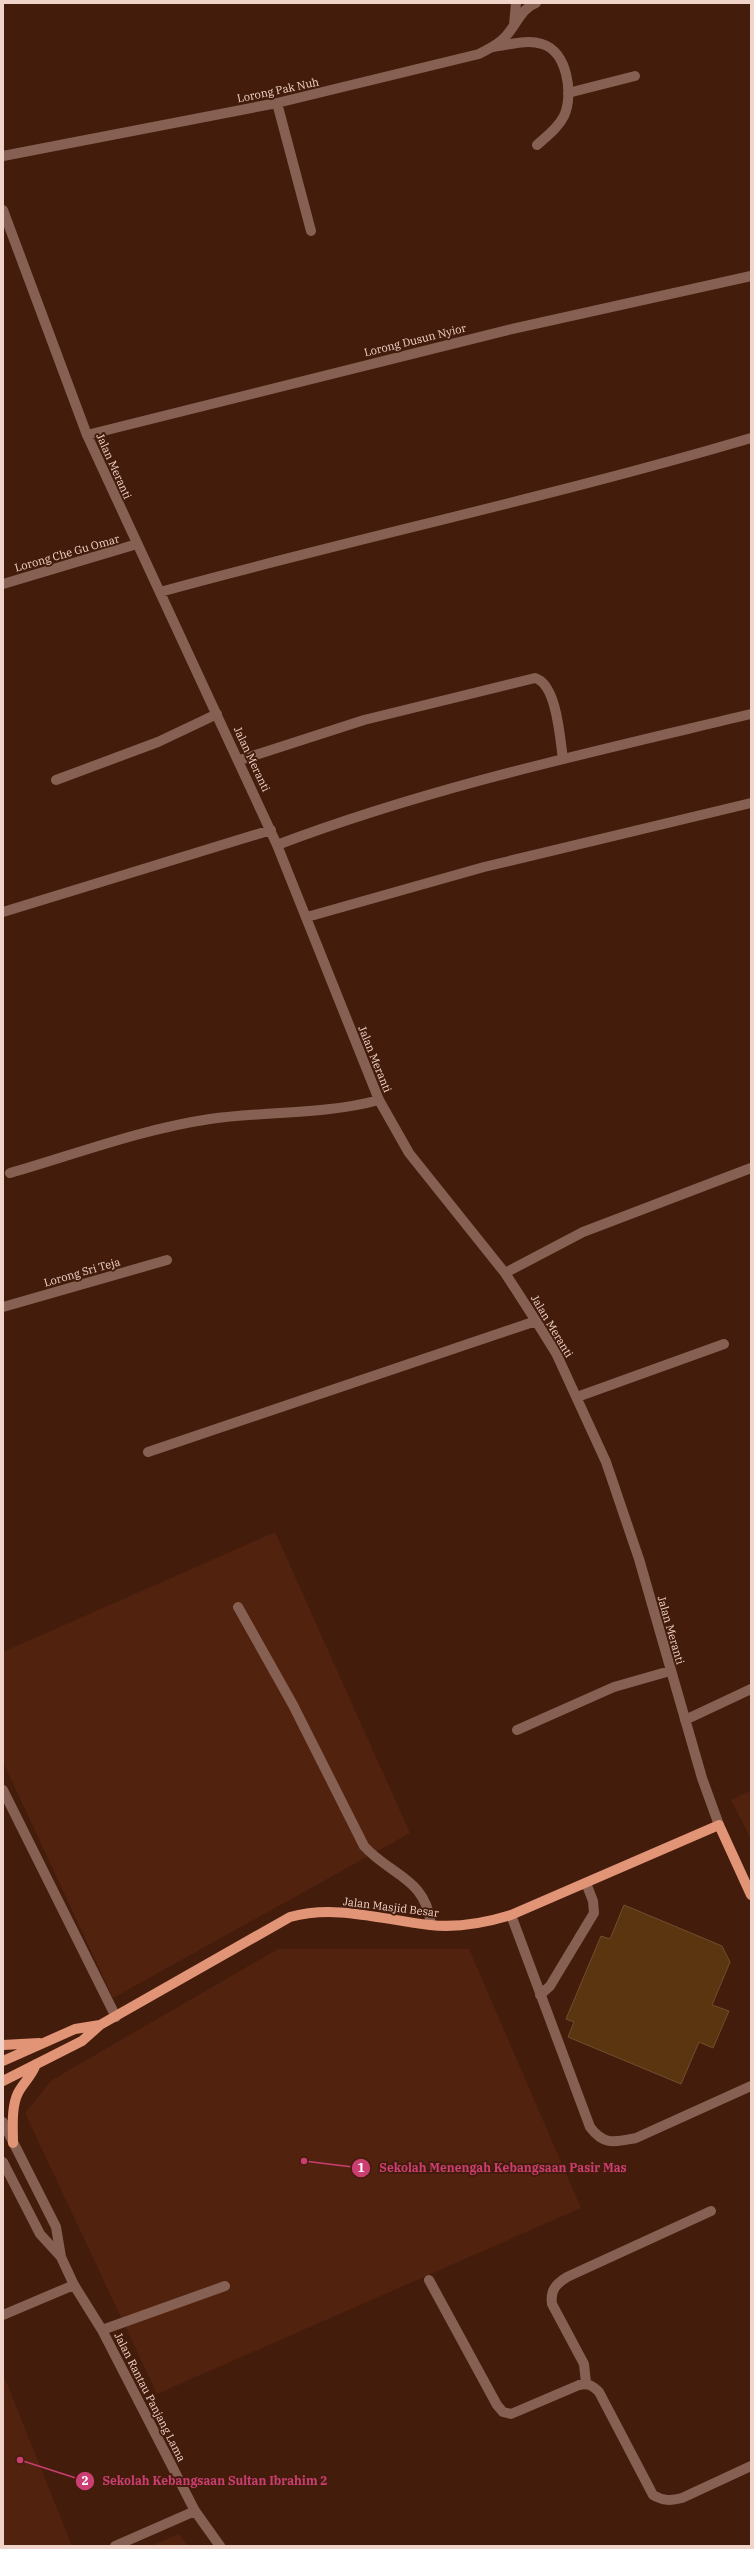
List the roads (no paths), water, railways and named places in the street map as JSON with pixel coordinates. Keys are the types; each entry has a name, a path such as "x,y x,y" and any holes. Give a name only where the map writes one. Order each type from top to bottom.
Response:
{"main road":[{"name":"Jalan Masjid Besar","path":"100,2025 290,1917 308,1912 329,1911 431,1925 481,1923 511,1915 719,1826"},
{"name":"Jalan Meranti","path":"719,1826 751,1895"},
{"path":"3,2061 75,2028 100,2025"},
{"path":"3,2081 82,2041 100,2025"},
{"path":"3,2045 45,2043"},
{"path":"13,2143 15,2104 18,2093 32,2076 36,2064"}],"street":[{"path":"514,25 516,3"},
{"name":"Lorong Pak Nuh","path":"3,156 277,103 479,54 493,47 505,37 521,14 536,3"},
{"path":"493,47 530,42 549,46 561,60 566,77 568,93 564,115 553,132 537,145"},
{"path":"568,93 635,76"},
{"path":"277,103 312,231"},
{"name":"Jalan Meranti","path":"3,210 87,435 240,760 271,830 379,1100 409,1153 505,1273 536,1321 577,1397 611,1477 639,1559 702,1778 719,1826"},
{"name":"Lorong Dusun Nyior","path":"87,435 512,329 751,276"},
{"path":"160,592 262,564 677,460 751,438"},
{"name":"Lorong Che Gu Omar","path":"3,584 137,544"},
{"path":"240,760 364,720 535,678 541,679 547,686 554,705 563,759"},
{"path":"56,780 158,742 218,714"},
{"path":"277,845 410,801 563,759 751,714"},
{"path":"307,917 484,867 751,803"},
{"path":"3,912 271,830"},
{"path":"10,1173 182,1124 212,1119 337,1108 379,1100"},
{"path":"505,1273 583,1232 751,1168"},
{"name":"Lorong Sri Teja","path":"3,1307 167,1260"},
{"path":"148,1452 536,1321"},
{"path":"577,1397 724,1344"},
{"path":"238,1607 293,1705 364,1846 373,1856 405,1877 420,1891 429,1909 431,1925"},
{"path":"517,1730 614,1688 670,1671"},
{"path":"685,1720 751,1689"},
{"path":"3,1790 116,2017"},
{"path":"540,1995 550,1986 594,1913 593,1901 586,1883"},
{"path":"511,1915 590,2127 597,2136 606,2141 616,2142 636,2138 751,2086"},
{"name":"Jalan Rantau Panjang Lama","path":"3,2122 56,2227 61,2257 74,2285 102,2330 195,2511 220,2546"},
{"name":"Jalan Rantau Panjang Lama","path":"3,2162 40,2234 61,2257"},
{"path":"711,2211 567,2277 555,2285 551,2295 552,2304 584,2364 586,2383 598,2392 653,2495 660,2499 671,2501 682,2498 751,2466"},
{"path":"429,2280 497,2405 503,2412 511,2414 586,2383"},
{"path":"3,2315 74,2285"},
{"path":"102,2330 225,2286"},
{"path":"115,2546 195,2511"}],"place":[{"name":"Sekolah Menengah Kebangsaan Pasir Mas","path":"304,2161"},
{"name":"Sekolah Kebangsaan Sultan Ibrahim 2","path":"20,2460"}]}
